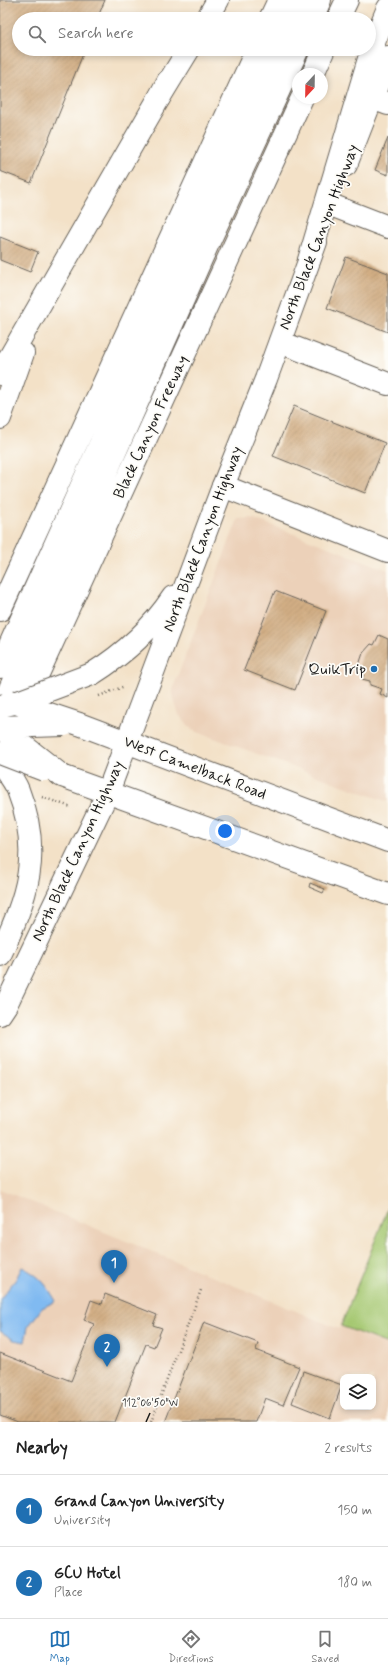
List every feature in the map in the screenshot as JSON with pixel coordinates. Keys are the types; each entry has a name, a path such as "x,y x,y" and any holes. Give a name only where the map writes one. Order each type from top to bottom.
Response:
{"main road":[{"path":"200,12 206,0"},
{"path":"211,12 218,0"},
{"path":"273,12 279,0"},
{"path":"295,12 301,0"},
{"path":"315,12 320,0"},
{"path":"341,12 347,0"},
{"path":"376,37 388,8"},
{"path":"159,98 180,56"},
{"path":"0,374 185,56"},
{"path":"0,610 253,56"},
{"path":"0,667 275,56"},
{"path":"4,704 203,255 295,56"},
{"path":"316,68 321,56"},
{"path":"309,260 370,56"},
{"name":"North Black Canyon Highway","path":"0,1014 6,1005 108,792 223,486 280,342 309,260 331,205 380,101 388,57"},
{"name":"Black Canyon Freeway","path":"0,754 299,104"},
{"path":"331,205 388,227"},
{"path":"0,418 42,301"},
{"path":"280,342 388,384"},
{"path":"223,486 388,551"},
{"path":"4,704 92,674 113,661 134,644 155,621 191,570"},
{"name":"West Camelback Road","path":"4,704 79,724 388,840"},
{"path":"0,727 79,724"},
{"path":"0,727 62,776"},
{"path":"0,754 388,894"},
{"path":"0,762 18,789 28,824 31,846 30,868 25,894 0,955"}],"path":[{"path":"97,697 125,686"},
{"path":"41,797 71,807"},
{"path":"151,1422 201,1290"}],"shaded area":[{"path":"252,518 388,570 388,802 192,730 179,715 172,694 176,680 238,519"},
{"path":"0,1189 339,1329 388,1208 388,1422 0,1422"}],"green space":[{"path":"388,1208 388,1344 341,1326"}],"water":[{"path":"22,1267 42,1281 56,1301 42,1308 28,1327 25,1342 14,1340 0,1331 0,1299 16,1279"}],"building":[{"path":"0,0 105,0 100,12 12,12 12,56 82,56 31,183 0,171"},
{"path":"388,138 388,175 375,170"},
{"path":"0,237 38,252 30,272 0,260"},
{"path":"346,257 388,273 388,332 327,308"},
{"path":"294,406 385,443 365,493 273,456"},
{"path":"275,591 326,611 295,690 244,670"},
{"name":"QuikTrip","path":"379,635 388,639 388,698 380,694 382,689 370,685 370,681 362,679 364,675 359,674 359,665 363,653 371,644 374,645"},
{"path":"310,883 325,889 323,893 309,887"},
{"path":"105,1294 157,1315 153,1325 162,1328 154,1347 146,1344 115,1422 18,1422 0,1415 0,1353 71,1381 94,1324 84,1320 91,1300 102,1304"},
{"path":"204,1322 258,1343 256,1350 299,1367 283,1405 265,1398 256,1422 165,1422"},
{"path":"303,1371 340,1384 340,1390 330,1418 292,1403"}],"place":[{"name":"QuikTrip","path":"374,669"},
{"name":"Grand Canyon University","path":"114,1283"},
{"name":"GCU Hotel","path":"107,1367"}]}
